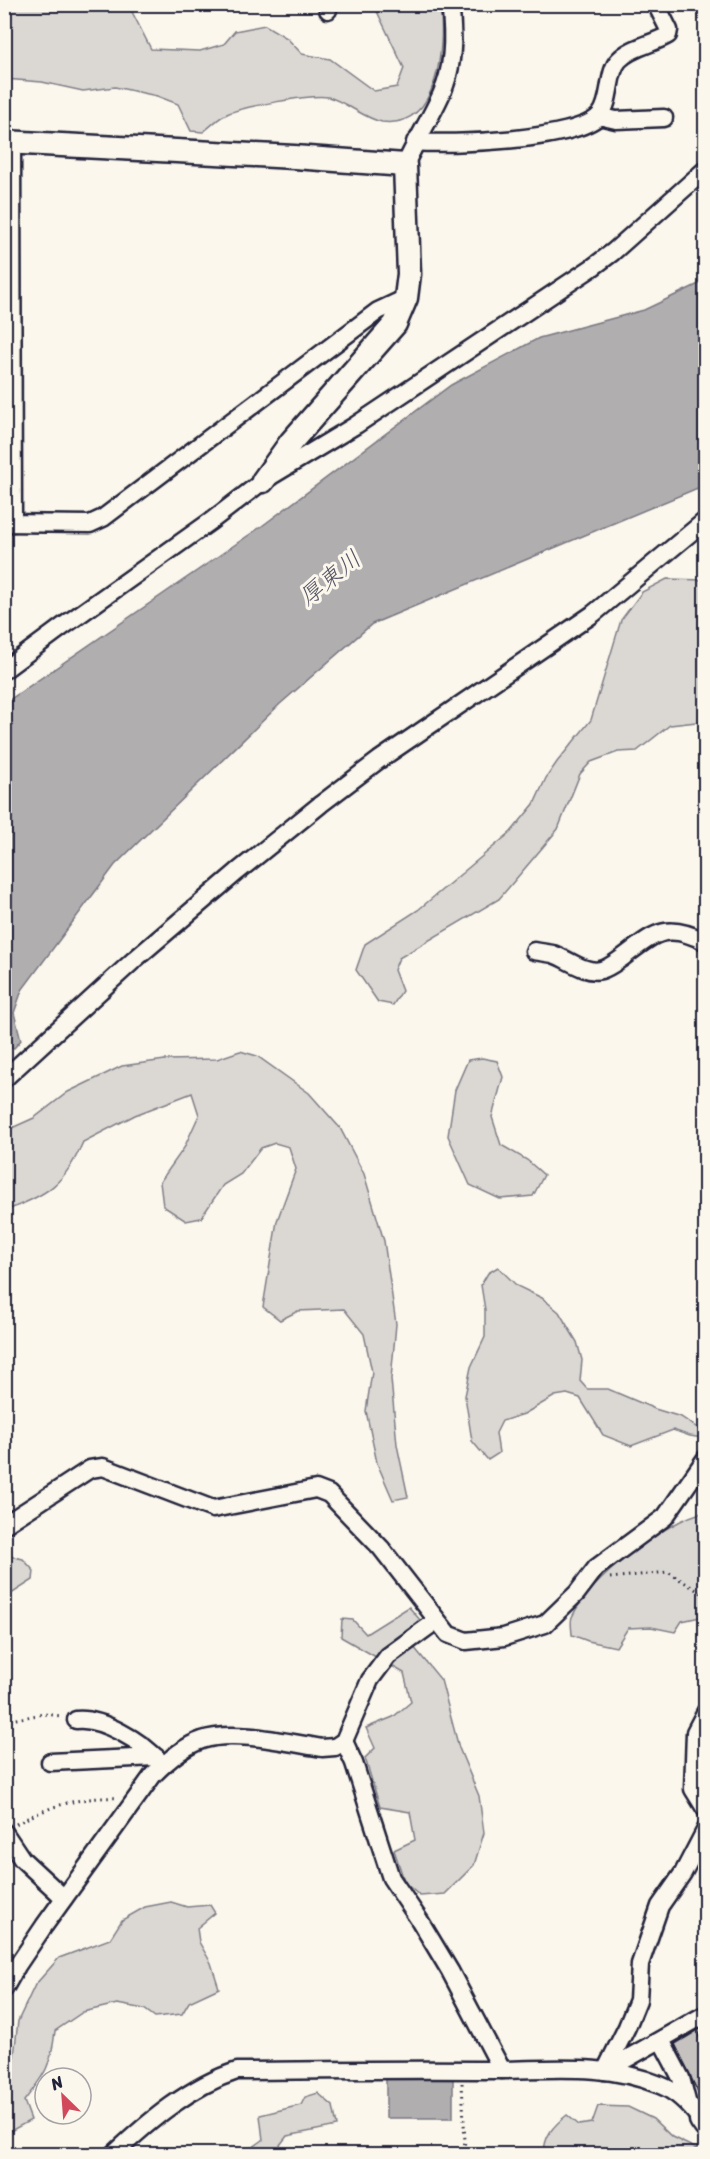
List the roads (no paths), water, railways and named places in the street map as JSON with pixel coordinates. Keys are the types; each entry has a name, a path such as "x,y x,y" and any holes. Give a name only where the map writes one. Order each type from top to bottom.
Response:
{"street":[{"path":"263,481 291,442 395,324 406,298 409,274 405,165 442,94 449,68 454,30 450,4"},
{"path":"415,142 437,144 516,140 564,131 587,123 599,116 606,104 617,61 668,35 669,30 656,4"},
{"path":"599,116 616,120 664,118"},
{"path":"405,165 8,142 9,523 90,524 103,518 378,311 406,298"},
{"path":"4,670 212,521 263,481 356,424 593,267 613,252 705,169"},
{"path":"4,1079 134,960 321,804 379,760 592,614 705,520"},
{"path":"534,951 553,954 590,970 601,970 611,966 654,934 680,931 705,942"},
{"path":"4,1525 90,1469 103,1467 213,1509 315,1489 329,1494 381,1548 448,1634 466,1641 504,1637 545,1624 562,1610 596,1568 665,1517 705,1458"},
{"path":"50,1762 159,1761 200,1740 217,1736 234,1736 322,1748 335,1747 344,1741 370,1680 388,1656 436,1621"},
{"path":"705,1711 695,1732 693,1789 705,1810"},
{"path":"76,1720 86,1719 124,1734 150,1750 159,1761"},
{"path":"344,1741 354,1763 391,1878 450,1971 502,2070"},
{"path":"4,1989 17,1966 134,1801 159,1761"},
{"path":"9,1829 22,1859 64,1898"},
{"path":"605,2071 638,2000 640,1964 660,1906 683,1873 705,1829"},
{"path":"605,2071 705,2014"},
{"path":"661,2040 681,2078 687,2101 703,2123"},
{"path":"114,2154 146,2124 214,2078 237,2071 502,2070 568,2067 605,2071 637,2078 662,2086 687,2101"}],"water":[{"name":"厚東川","path":"705,281 705,485 372,624 280,704 115,865 22,990 14,1013 21,1040 14,1048 5,1048 5,703 262,526 451,385 539,338 644,310"},
{"path":"386,2079 453,2079 453,2118 386,2118"}]}
